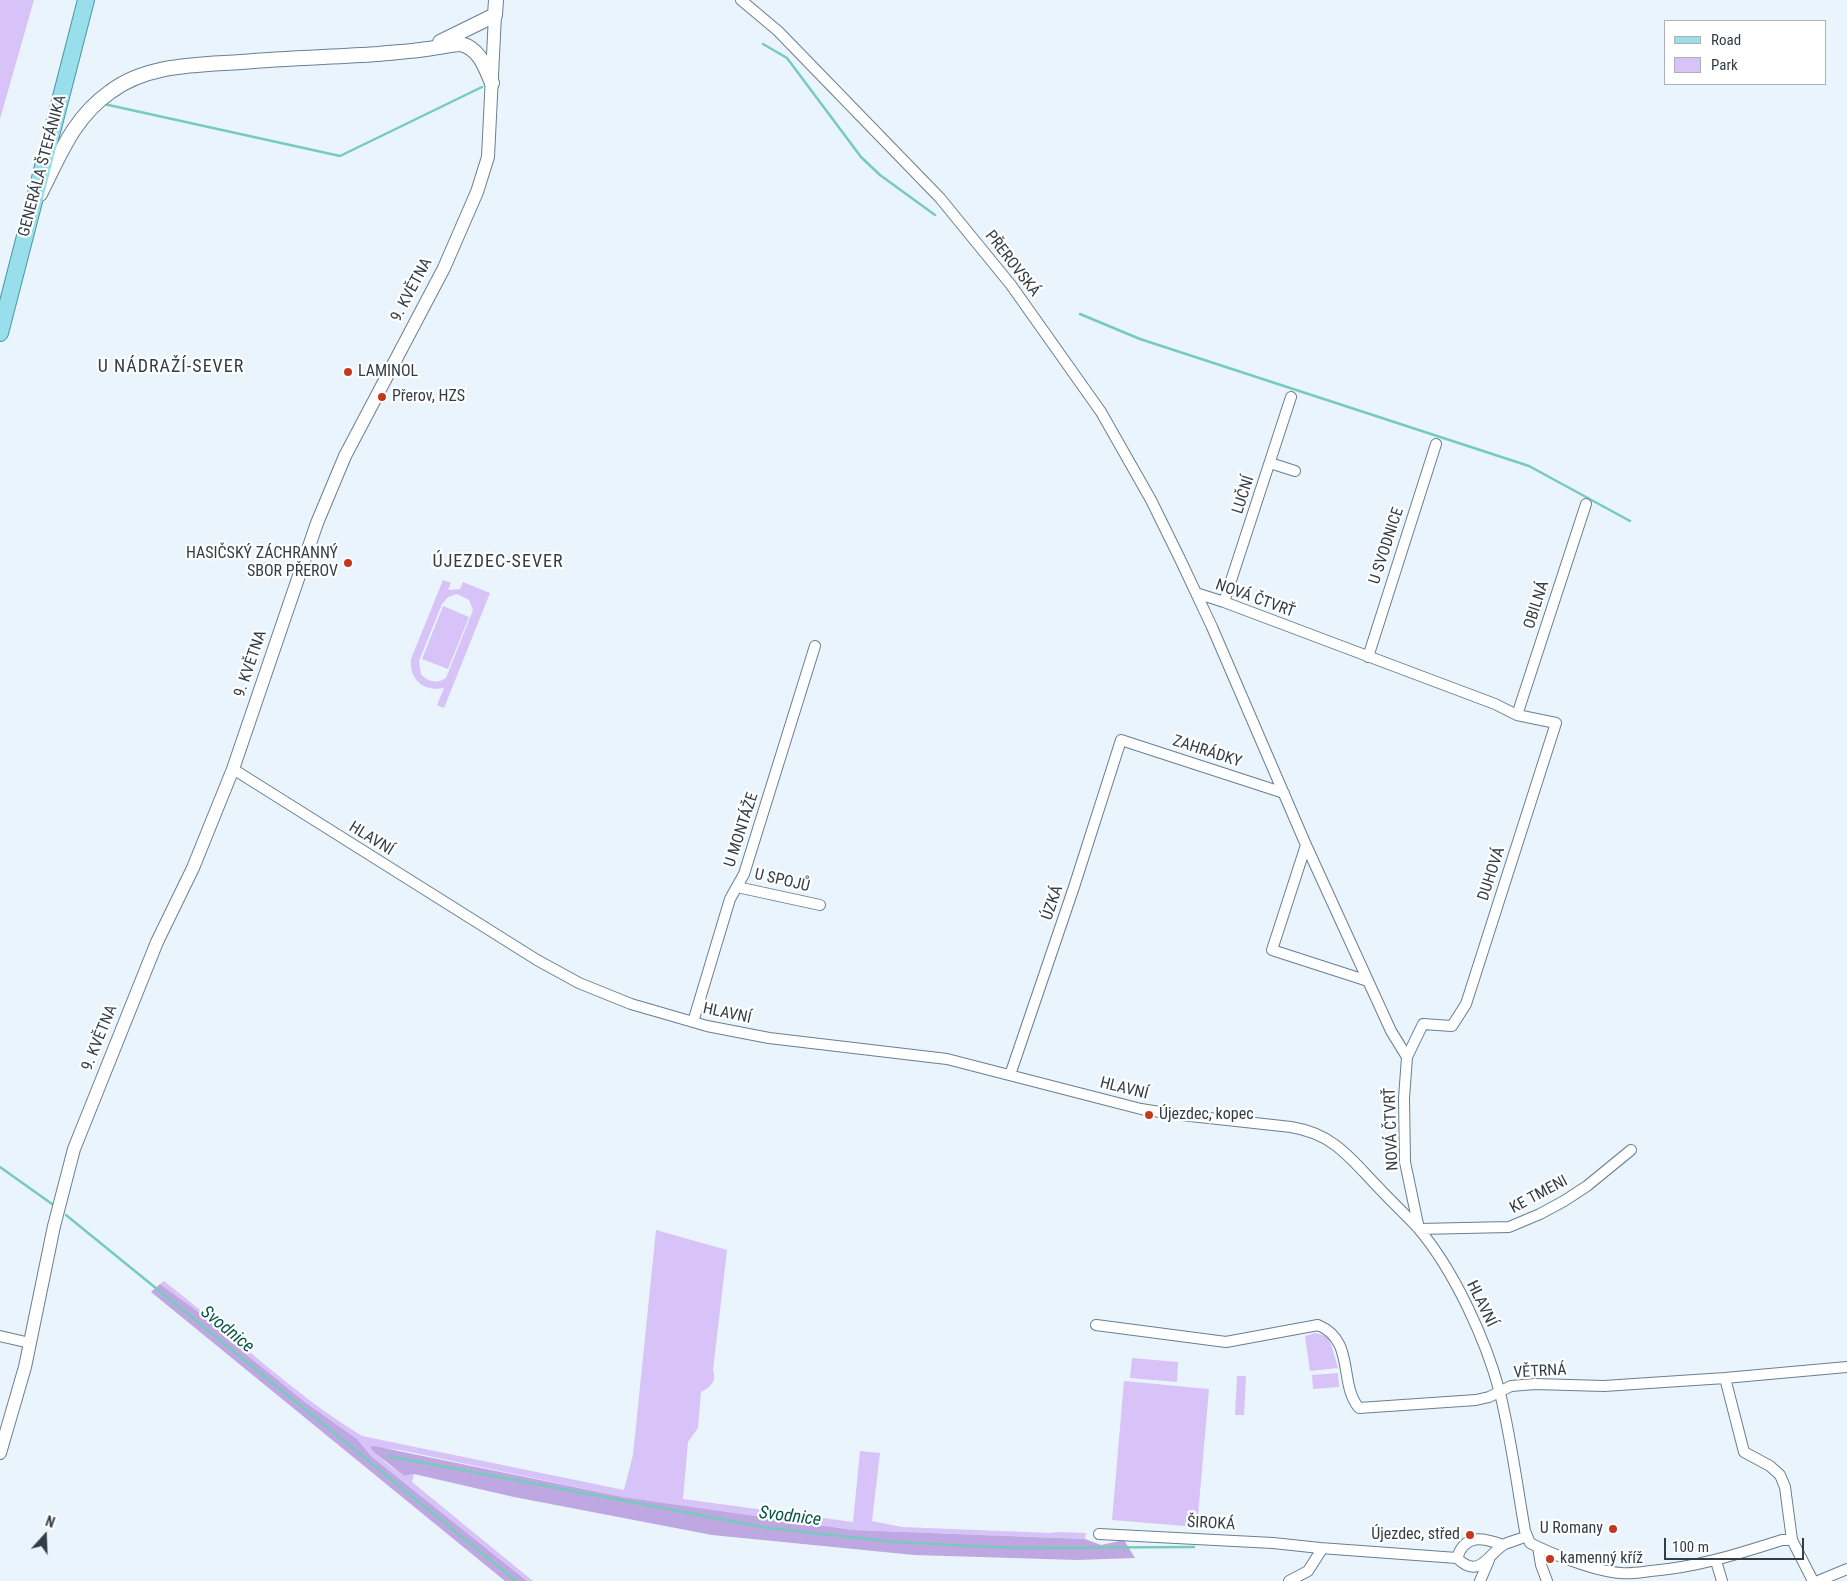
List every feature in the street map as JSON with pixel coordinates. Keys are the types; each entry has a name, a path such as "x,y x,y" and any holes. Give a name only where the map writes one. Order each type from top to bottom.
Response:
{"main road":[{"name":"GENERÁLA ŠTEFÁNIKA","path":"0,293 76,0"},
{"name":"GENERÁLA ŠTEFÁNIKA","path":"0,333 86,0"},
{"name":"9. KVĚTNA","path":"495,15 496,0"},
{"path":"417,49 443,41 495,15"},
{"path":"32,210 77,123 88,110 111,91 124,82 141,75 185,66 380,54 456,44 466,45 476,52 492,83"}],"street":[{"name":"PŘEROVSKÁ","path":"741,0 778,31 940,198 1011,285 1101,412 1151,500 1196,593"},
{"name":"9. KVĚTNA","path":"0,1452 16,1401 54,1226 74,1149 157,942 193,868 233,769 318,523 346,456 444,268 477,192 488,157 495,15"},
{"name":"LUČNÍ","path":"1224,602 1291,397"},
{"name":"U SVODNICE","path":"1368,657 1436,444"},
{"path":"1270,463 1295,471"},
{"name":"OBILNÁ","path":"1517,715 1586,504"},
{"name":"NOVÁ ČTVRŤ","path":"1196,593 1495,704 1517,715 1556,723 1555,729"},
{"name":"NOVÁ ČTVRŤ","path":"1196,593 1306,845 1391,1032 1407,1057"},
{"name":"U MONTÁŽE","path":"692,1022 730,899 744,874 815,646"},
{"name":"DUHOVÁ","path":"1452,1026 1464,1009 1468,998 1555,729"},
{"name":"ZAHRÁDKY","path":"1121,740 1284,793"},
{"name":"ÚZKÁ","path":"1010,1075 1074,887 1121,740"},
{"name":"HLAVNÍ","path":"233,769 536,960 579,983 630,1004 692,1022 770,1038 947,1059 1141,1109 1291,1127 1320,1134 1342,1149 1418,1229 1442,1262 1463,1298 1484,1346 1500,1392 1527,1536"},
{"path":"1306,845 1272,950 1368,981"},
{"name":"U SPOJŮ","path":"737,887 820,905"},
{"name":"NOVÁ ČTVRŤ","path":"1418,1229 1405,1162 1407,1057 1423,1024 1452,1026"},
{"name":"KE TMENI","path":"1418,1229 1509,1227 1564,1201 1587,1186 1631,1150"},
{"name":"VĚTRNÁ","path":"1096,1325 1226,1342 1318,1326 1327,1329 1336,1337 1341,1348 1354,1400 1359,1408 1476,1400 1511,1386 1535,1384 1604,1386 1847,1367"},
{"path":"0,1336 30,1343"},
{"path":"1725,1378 1744,1452 1770,1466 1780,1475 1785,1487 1792,1540 1813,1581"},
{"name":"ŠIROKÁ","path":"1099,1534 1254,1541 1457,1558 1460,1562 1472,1567 1480,1566 1489,1560"},
{"path":"1483,1579 1489,1560 1503,1545 1527,1536 1530,1543 1538,1547 1619,1577 1716,1561 1782,1540 1792,1540"},
{"path":"1457,1558 1459,1550 1466,1542 1476,1539 1488,1540 1503,1545"},
{"path":"1538,1547 1546,1581"},
{"path":"1289,1581 1308,1571 1322,1548"},
{"path":"1716,1561 1722,1581"},
{"path":"1818,1581 1847,1569"}],"green space":[{"path":"0,0 34,0 0,119"},
{"path":"443,580 451,583 448,590 460,589 463,582 490,593 444,708 437,705 444,688 430,688 419,683 412,673 411,659","holes":["457,594 469,600 473,610 446,678 436,681 427,679 421,674 419,661 442,604 448,597"]},
{"path":"443,606 469,617 448,669 422,659"},
{"path":"656,1230 727,1250 713,1370 714,1380 708,1388 701,1392 698,1428 688,1442 683,1499 853,1522 860,1451 880,1453 872,1521 902,1527 1086,1533 1085,1539 854,1530 623,1497 400,1450 371,1447 385,1462 404,1476 414,1474 412,1482 533,1581 527,1581 371,1456 357,1439 305,1402 226,1338 200,1313 160,1284 164,1281 285,1381 362,1436 624,1490 633,1455"},
{"path":"1315,1333 1326,1336 1331,1344 1338,1368 1310,1371 1305,1336"},
{"path":"1132,1358 1178,1362 1177,1382 1130,1378"},
{"path":"1338,1373 1339,1387 1313,1389 1312,1375"},
{"path":"1237,1376 1246,1376 1244,1415 1235,1415"},
{"path":"1124,1381 1209,1389 1197,1527 1112,1520"}],"shaded area":[{"path":"160,1284 200,1313 226,1338 305,1402 357,1439 371,1456 527,1581 505,1581 151,1292"},
{"path":"374,1446 623,1497 854,1530 1085,1539 1101,1545 1124,1540 1135,1558 1077,1560 914,1555 712,1535 514,1497 414,1474 404,1476 374,1452 370,1447"}],"waterway":[{"path":"763,44 787,58 861,157 880,175 935,215"},
{"path":"104,104 340,156 482,87"},
{"path":"1080,314 1140,339 1529,466 1630,521"},
{"name":"Svodnice","path":"0,1167 52,1204"},
{"name":"Svodnice","path":"66,1215 516,1581"},
{"name":"Svodnice","path":"388,1456 768,1528 895,1542 1013,1548 1194,1547"}],"place":[{"name":"LAMINOL","path":"348,372"},
{"name":"Přerov, HZS","path":"382,397"},
{"name":"HASIČSKÝ ZÁCHRANNÝ SBOR PŘEROV","path":"348,563"},
{"name":"Újezdec, kopec","path":"1149,1115"},
{"name":"U Romany","path":"1613,1529"},
{"name":"Újezdec, střed","path":"1470,1535"},
{"name":"kamenný kříž","path":"1550,1559"}],"district":[{"name":"U NÁDRAŽÍ-SEVER","path":"171,367"},
{"name":"ÚJEZDEC-SEVER","path":"498,562"}]}
